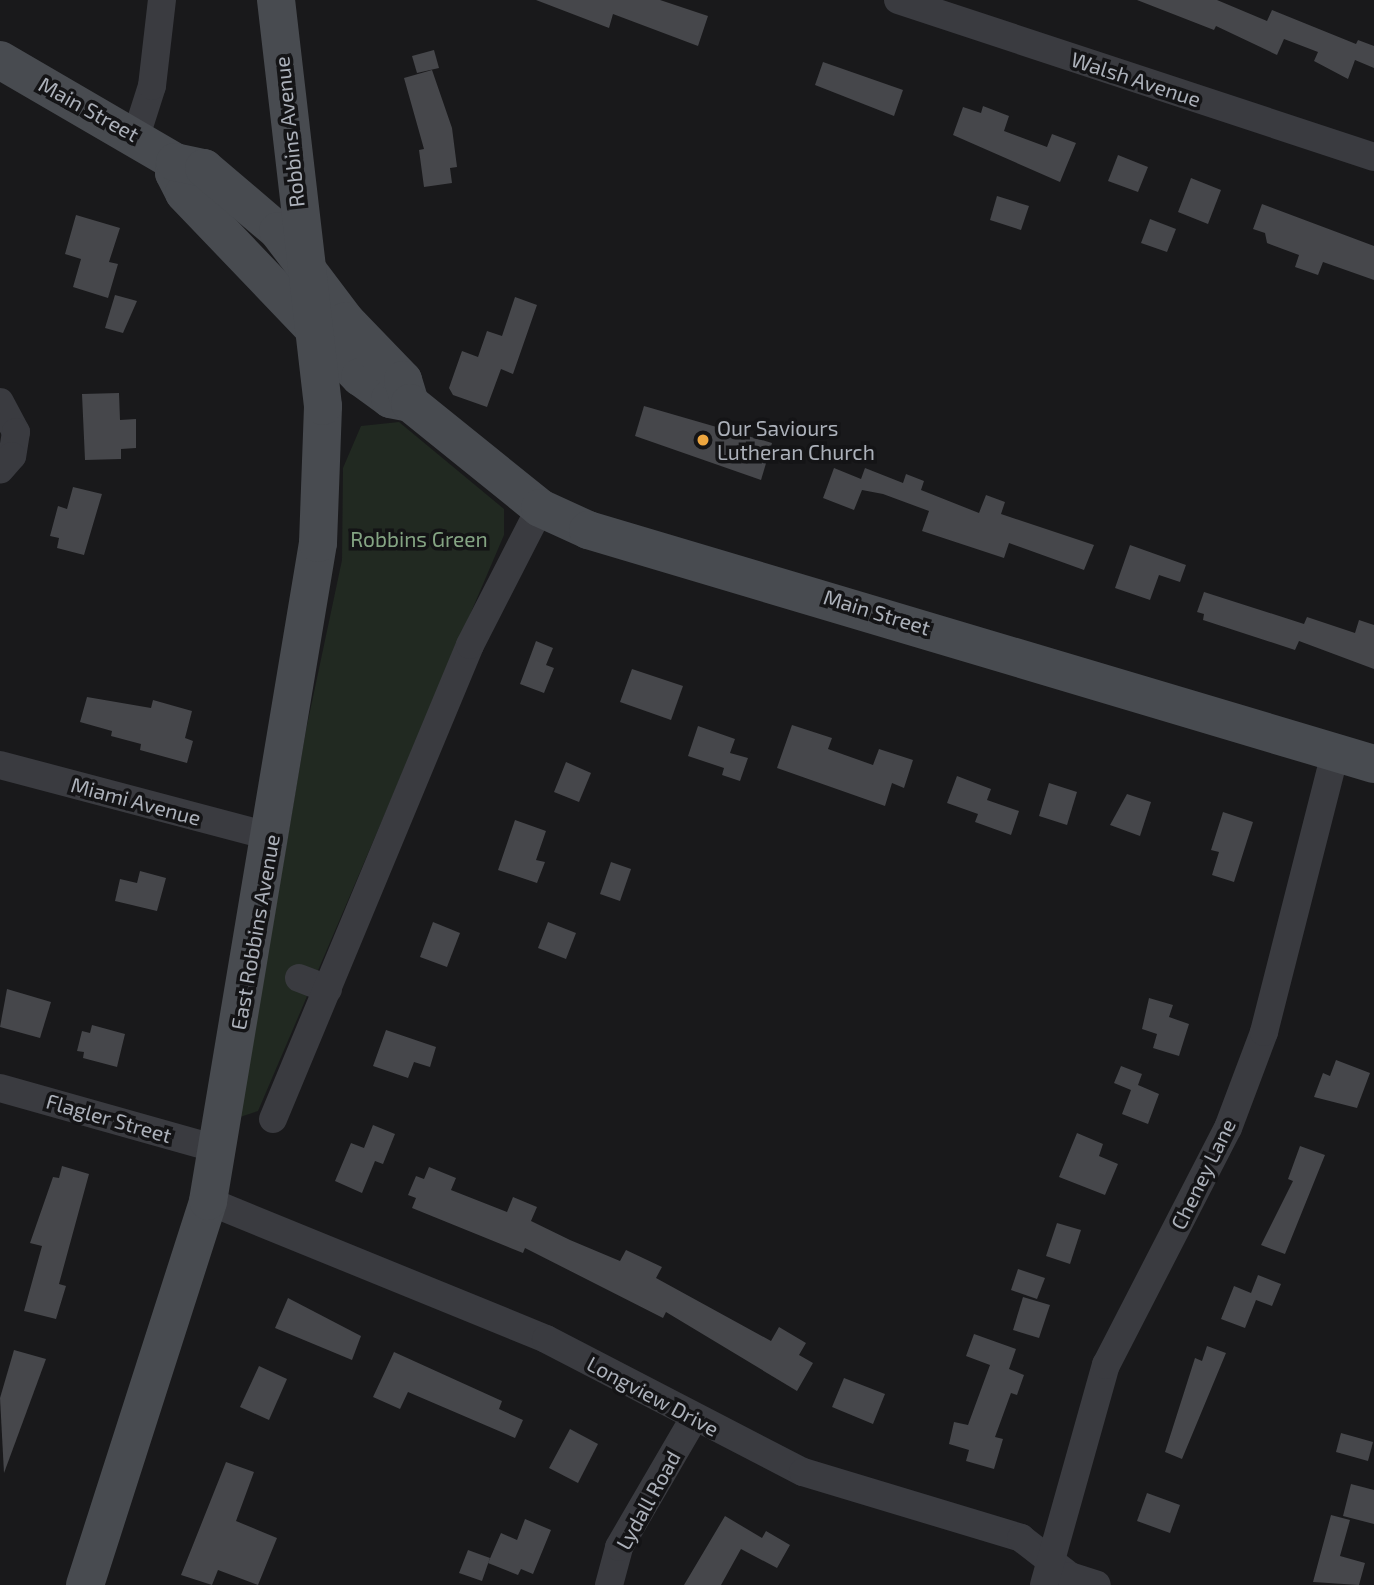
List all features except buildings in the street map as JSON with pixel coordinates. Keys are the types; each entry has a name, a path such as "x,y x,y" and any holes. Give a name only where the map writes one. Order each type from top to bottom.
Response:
{"main road":[{"name":"Robbins Avenue","path":"276,0 304,263"},
{"name":"Main Street","path":"0,60 136,136 175,162 194,163 257,209 304,263 354,331 403,380 410,402 540,508 588,530 768,579 1374,764"},
{"path":"175,162 174,173 184,193 312,325 378,392 410,402"},
{"name":"East Robbins Avenue","path":"86,1585 208,1201 272,837 318,543 323,406 304,263"}],"street":[{"path":"136,136 152,86 162,0"},
{"name":"Walsh Avenue","path":"898,0 1374,158"},
{"path":"0,402 16,432 12,456 0,470"},
{"path":"273,1119 470,645 540,508"},
{"name":"Cheney Lane","path":"1047,1573 1106,1364 1228,1128 1265,1032 1335,754"},
{"name":"Miami Avenue","path":"0,765 272,837"},
{"path":"299,978 328,989"},
{"name":"Flagler Street","path":"0,1088 217,1149"},
{"name":"Longview Drive","path":"208,1201 546,1339 694,1418 803,1472 1021,1538 1047,1573 1070,1576 1097,1585"},
{"name":"Lydall Road","path":"609,1585 620,1547 694,1418"}],"green space":[{"name":"Robbins Green","path":"399,422 504,509 504,535 258,1111 240,1117 306,730 342,560 343,468 361,426"}],"place":[{"name":"Our Saviours Lutheran Church","path":"703,440"}]}
